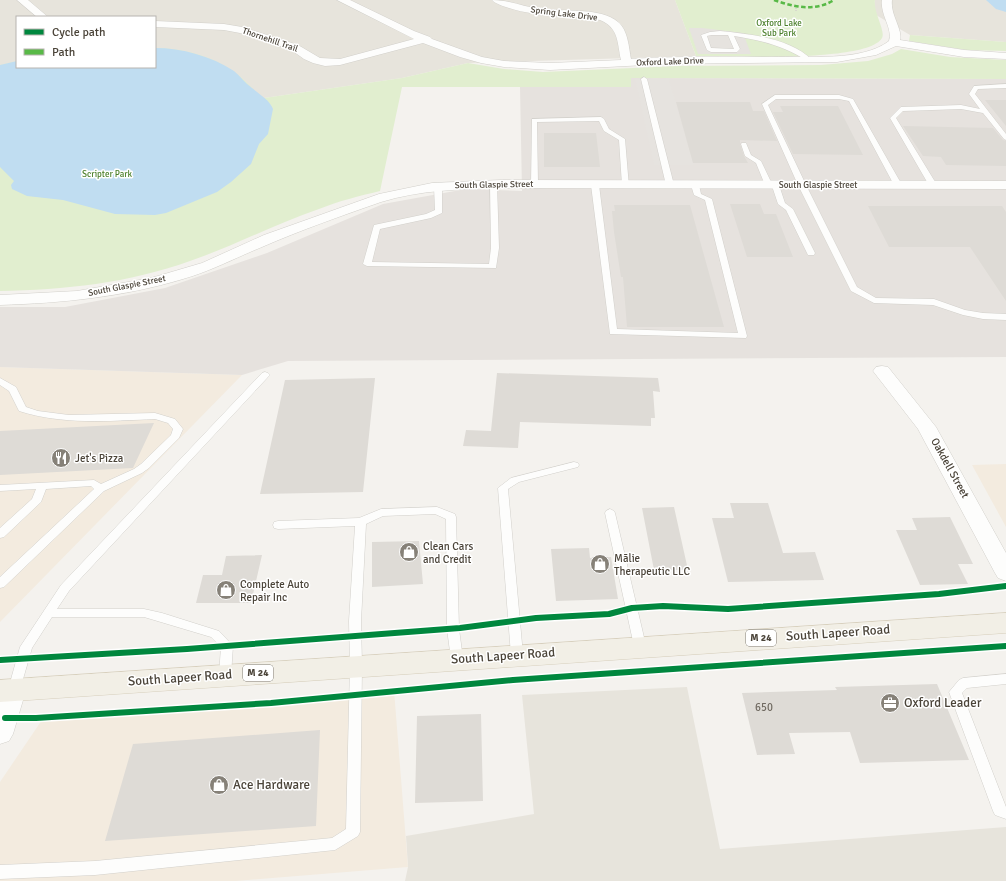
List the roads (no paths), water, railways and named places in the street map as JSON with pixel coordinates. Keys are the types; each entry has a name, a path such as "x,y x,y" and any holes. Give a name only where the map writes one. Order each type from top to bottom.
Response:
{"main road":[{"name":"South Lapeer Road","path":"7,690 1006,622"}],"street":[{"path":"22,0 42,16"},
{"name":"Oxford Lake Drive","path":"342,0 426,39 482,60 535,66 662,61 809,60 857,56 882,50 894,42"},
{"name":"Spring Lake Drive","path":"497,0 541,12 585,16 610,21 617,27 627,63"},
{"path":"887,0 887,16 896,35 894,42 940,51 986,56 1006,56"},
{"name":"Thornehill Trail","path":"156,24 224,27 242,30 294,47 312,60 332,63 346,61 426,39"},
{"name":"South Glaspie Street","path":"0,300 43,299 101,293 154,283 203,268 246,248 356,206 399,193 438,187 493,184 1006,185"},
{"name":"Oakdell Street","path":"882,370 927,427 1006,572"},
{"path":"0,734 7,690"}],"lane":[{"path":"730,34 736,49 735,51 709,49 704,35 710,33 730,34 778,44 790,48 809,60"},
{"path":"644,79 670,185"},
{"path":"1006,86 976,87 972,94 1006,138"},
{"path":"898,185 850,100 839,97 774,97 765,104 802,185 854,289 874,300 934,302 963,312 983,316 1006,317"},
{"path":"933,185 892,118 901,109 961,107 985,112"},
{"path":"534,184 534,120 601,119 606,130 622,139 626,185"},
{"path":"744,144 748,156 759,162 782,204 789,209 811,253"},
{"path":"438,187 439,211 428,216 377,226 367,264 493,266 495,248 493,184"},
{"path":"595,185 613,332 743,336 708,199 698,195 695,185"},
{"path":"7,690 26,647 65,588 266,375"},
{"path":"0,381 13,389 22,409 33,413 55,417 155,416 167,418 175,423 178,429 175,436 145,466 138,471 100,489 0,584"},
{"path":"517,655 503,488 515,480 574,465"},
{"path":"0,488 94,483 100,489"},
{"path":"0,534 37,500 42,486"},
{"path":"278,525 361,522 381,513 389,512 437,510 452,517 453,629 457,659"},
{"path":"610,513 640,646"},
{"path":"0,872 95,868 335,844 353,832 356,666 355,621 361,522"},
{"path":"48,613 144,613 162,617 215,634 227,646 226,675"},
{"path":"1006,679 963,683 956,692 1000,811 1006,813"}],"water":[{"path":"986,0 1006,0 1006,12 996,9"},
{"path":"156,48 186,51 216,61 234,71 247,84 264,97 273,109 268,134 259,144 251,164 231,182 217,192 166,213 155,215 115,214 63,200 27,196 12,189 11,185 14,181 0,167 0,65 16,61 16,68 156,68"}],"place":[{"name":"Jet's Pizza","path":"61,458"},
{"name":"Clean Cars and Credit","path":"409,552"},
{"name":"Mālie Therapeutic LLC","path":"600,564"},
{"name":"Complete Auto Repair Inc","path":"226,590"},
{"name":"Oxford Leader","path":"890,703"},
{"name":"Ace Hardware","path":"219,785"}],"park label":[{"name":"Oxford Lake Sub Park","path":"779,28"},
{"name":"Scripter Park","path":"107,174"}]}
